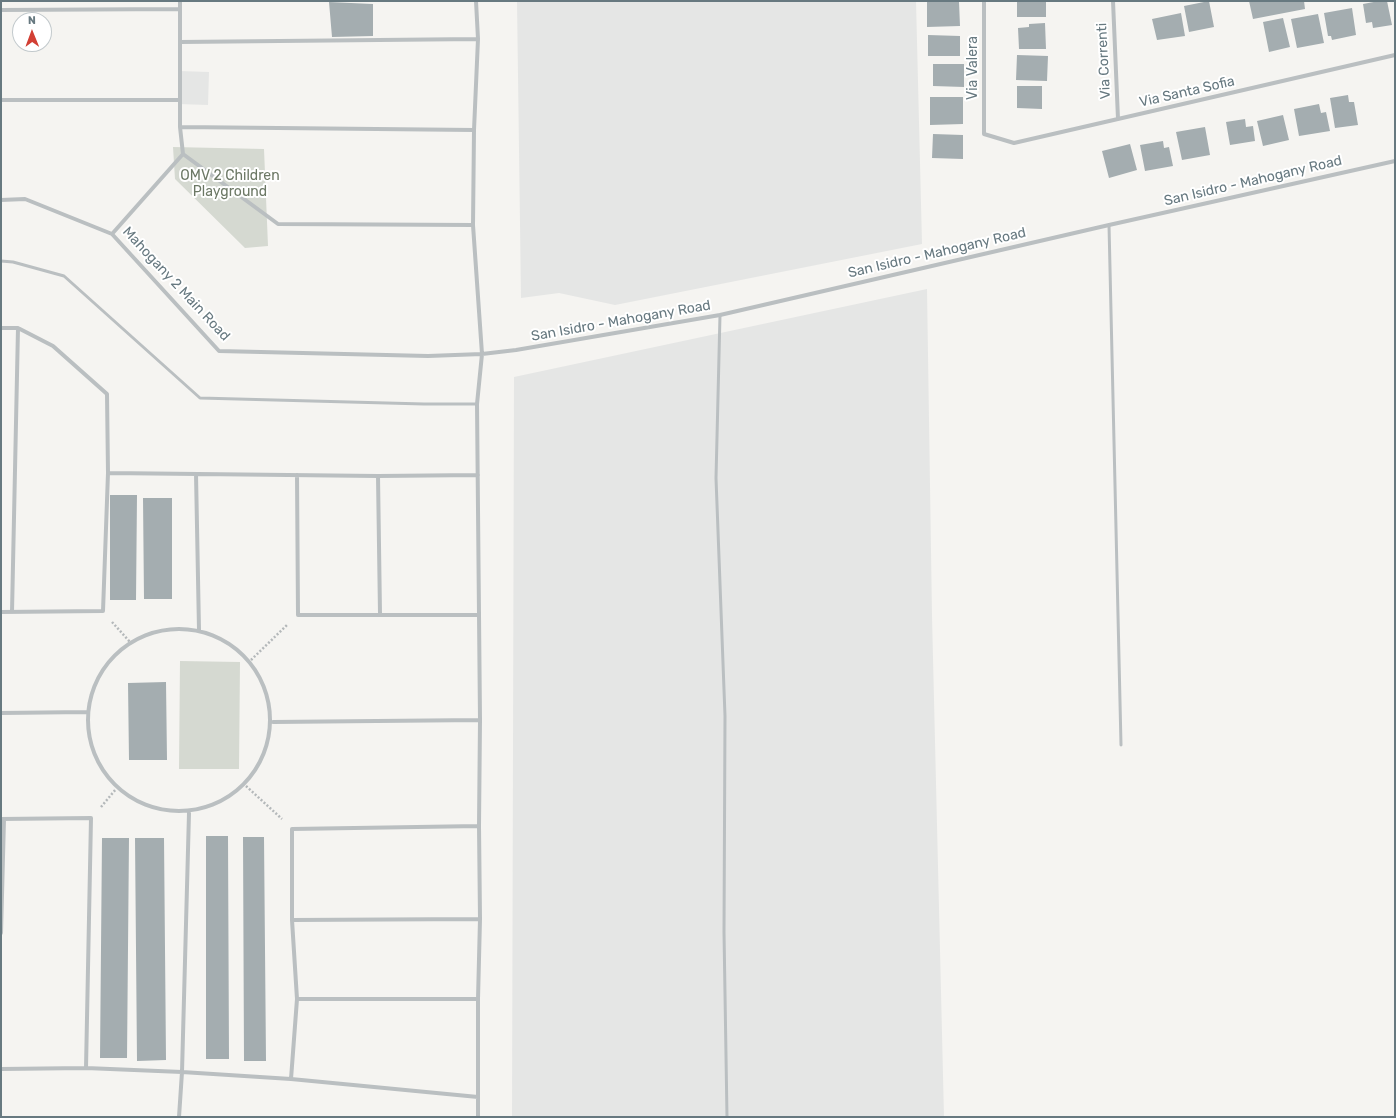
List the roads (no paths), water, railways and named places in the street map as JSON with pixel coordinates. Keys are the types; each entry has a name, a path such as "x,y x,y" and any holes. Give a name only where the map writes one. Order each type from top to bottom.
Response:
{"street":[{"path":"180,1 180,127 183,154 278,224 473,226"},
{"path":"476,1 478,39 474,130 473,226 482,354 477,404 480,720 478,1117"},
{"name":"Via Valera","path":"984,1 984,134"},
{"name":"Via Correnti","path":"1113,1 1118,119"},
{"path":"1,10 180,9"},
{"path":"180,42 478,39"},
{"name":"Via Santa Sofia","path":"984,134 1014,143 1395,55"},
{"path":"1,100 180,100"},
{"path":"180,127 474,130"},
{"name":"Mahogany 2 Main Road","path":"183,154 112,234 219,351 428,356 482,354"},
{"name":"San Isidro - Mahogany Road","path":"482,354 516,350 720,315 1109,225 1395,161"},
{"path":"1,200 25,199 112,234"},
{"path":"1,328 18,328 53,346 107,394 108,473 103,611 1,612"},
{"path":"12,612 18,328"},
{"path":"108,473 378,476 478,475"},
{"path":"196,474 199,630"},
{"path":"297,475 298,615 479,615"},
{"path":"378,476 380,614"},
{"path":"153,638 130,642 108,660 97,678 87,712 93,754 116,789 150,809 189,813 246,786 273,722 268,689 250,660 228,641 199,630 176,634"},
{"path":"1,713 87,712"},
{"path":"273,722 480,720"},
{"path":"179,1117 182,1072 189,813"},
{"path":"1,933 2,819 91,818 86,1068"},
{"path":"291,1079 297,999 292,920 292,829 479,826"},
{"path":"292,920 480,919"},
{"path":"297,999 478,999"},
{"path":"1,1069 86,1068 182,1072 291,1079 478,1097"}],"lane":[{"path":"1109,225 1121,745"},
{"path":"1,262 13,262 64,276 200,398 477,404"},
{"path":"720,315 716,478 725,716 724,932 727,1117"}],"park label":[{"name":"OMV 2 Children Playground","path":"230,184"}]}
